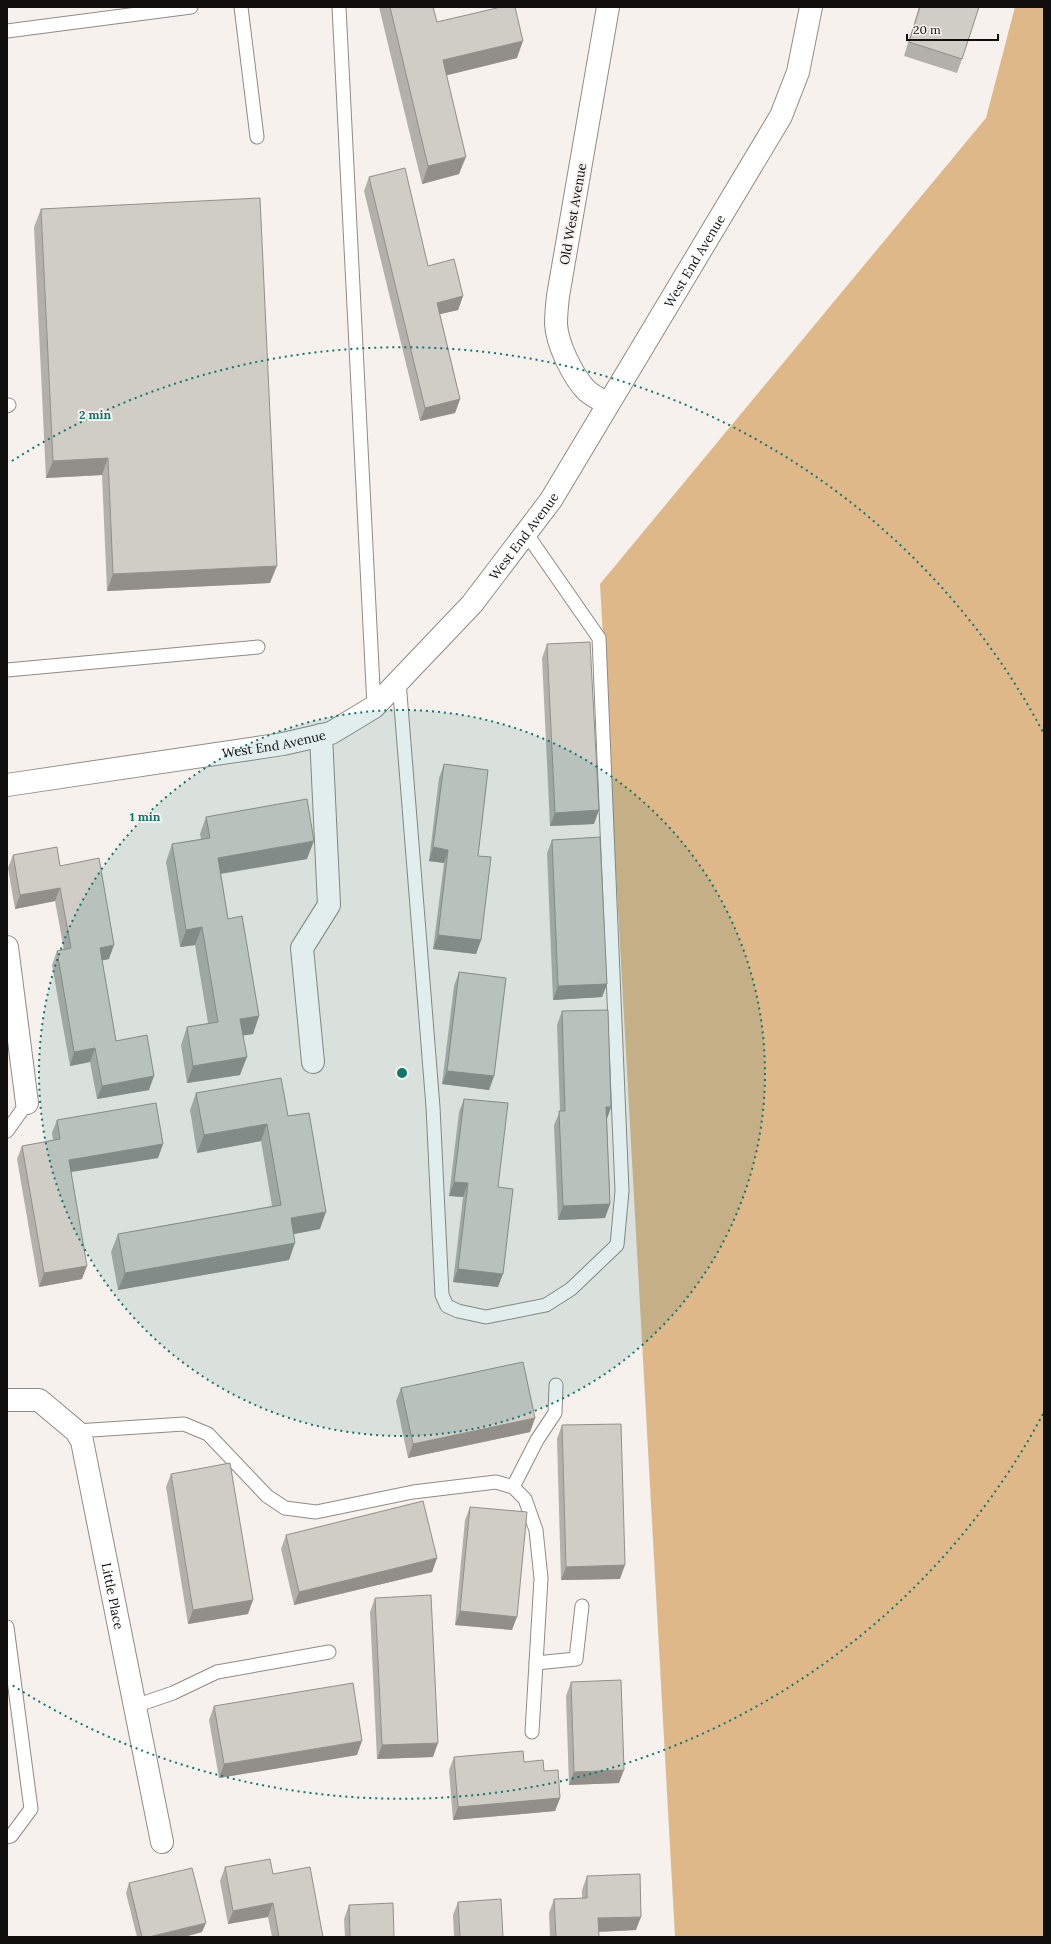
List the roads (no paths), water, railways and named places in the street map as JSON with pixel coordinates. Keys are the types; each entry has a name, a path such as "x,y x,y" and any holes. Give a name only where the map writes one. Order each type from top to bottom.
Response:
{"street":[{"name":"Old West Avenue","path":"608,7 558,296 556,324 558,338 564,354 578,380 587,391 608,404"},
{"name":"West End Avenue","path":"7,785 284,744 331,733 374,707 472,604 551,500 781,116 798,72 811,7"},
{"path":"313,1062 302,948 329,905 321,735"},
{"path":"7,947 27,1103"},
{"name":"Little Place","path":"7,1400 40,1400 76,1431 82,1440 162,1842"}],"lane":[{"path":"7,30 192,7"},
{"path":"241,7 257,137"},
{"path":"338,7 374,707"},
{"path":"399,681 433,1107 442,1295 447,1306 458,1311 486,1318 546,1305 571,1289 617,1245 622,1190 599,638 526,533"},
{"path":"7,670 258,647"},
{"path":"7,1131 27,1103"},
{"path":"513,1487 537,1440 555,1414 556,1385"},
{"path":"76,1431 184,1424 208,1434 267,1496 286,1508 316,1512 413,1492 496,1482 513,1487 525,1499 536,1530 541,1578 532,1732"},
{"path":"536,1663 576,1659 582,1606"},
{"path":"7,1627 31,1809 11,1836 7,1837"},
{"path":"135,1706 173,1693 217,1672 329,1652"}]}
